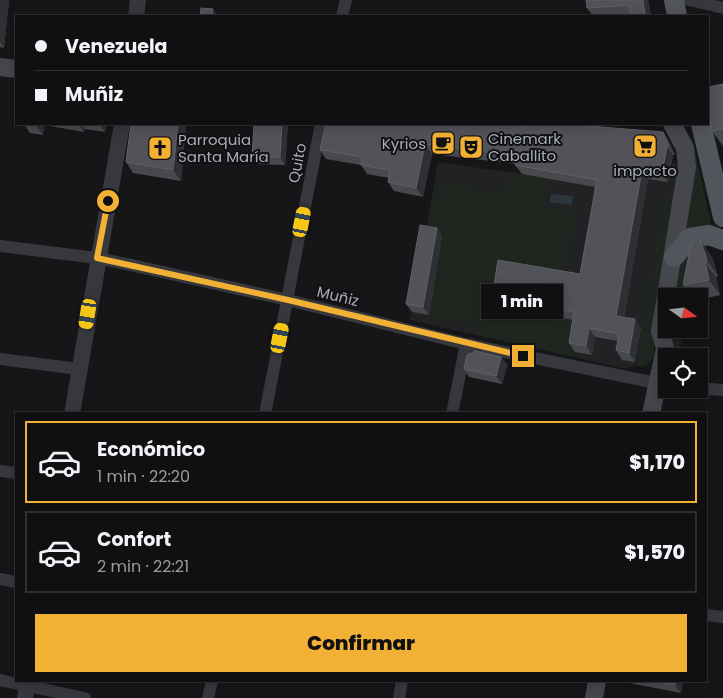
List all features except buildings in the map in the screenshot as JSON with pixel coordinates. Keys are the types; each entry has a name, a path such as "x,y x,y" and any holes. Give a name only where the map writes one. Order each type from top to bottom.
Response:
{"main road":[{"path":"674,0 677,15"},
{"path":"0,67 15,69"},
{"path":"668,288 687,167 685,148 673,125"},
{"path":"701,125 723,216"},
{"path":"674,257 690,238 709,235 723,240"},
{"path":"652,412 658,396"},
{"path":"594,698 597,682"}],"street":[{"path":"136,15 138,0"},
{"path":"342,15 346,0"},
{"path":"689,0 723,8"},
{"path":"72,412 97,258 122,125"},
{"name":"Quito","path":"265,412 321,125"},
{"name":"Muñiz","path":"0,246 97,258 288,300 466,344 658,384"},
{"path":"452,412 466,344"},
{"path":"0,359 79,369"},
{"path":"708,389 723,390"},
{"path":"0,471 15,473"},
{"path":"0,579 15,582"},
{"path":"707,615 723,617"},
{"path":"0,680 27,688 85,698"},
{"path":"208,698 212,682"},
{"path":"399,698 402,682"}],"shaded area":[{"path":"684,137 692,138 712,228 681,234"},
{"path":"612,159 671,168 635,365 626,369 410,320 438,162 522,174 524,165"},
{"path":"672,163 684,166 663,288 658,288 658,315 654,357 646,366 636,366 641,328"},
{"path":"509,172 550,179 545,206 576,211 564,279 502,283 482,280 480,290 500,294 498,307 588,323 579,331 574,357 472,334 474,325 428,317 442,236 429,234 439,182 504,193"},
{"path":"551,194 573,196 572,205 550,202"},
{"path":"700,253 693,288 675,288 682,255"},
{"path":"667,338 682,338 680,348 667,348"}],"place":[{"name":"Kyrios","path":"443,143"},
{"name":"impacto","path":"645,146"},
{"name":"Cinemark Caballito","path":"471,147"},
{"name":"Parroquia Santa María","path":"160,148"}],"route":[{"path":"108,201 97,258 288,300 424,334 523,356"}]}
